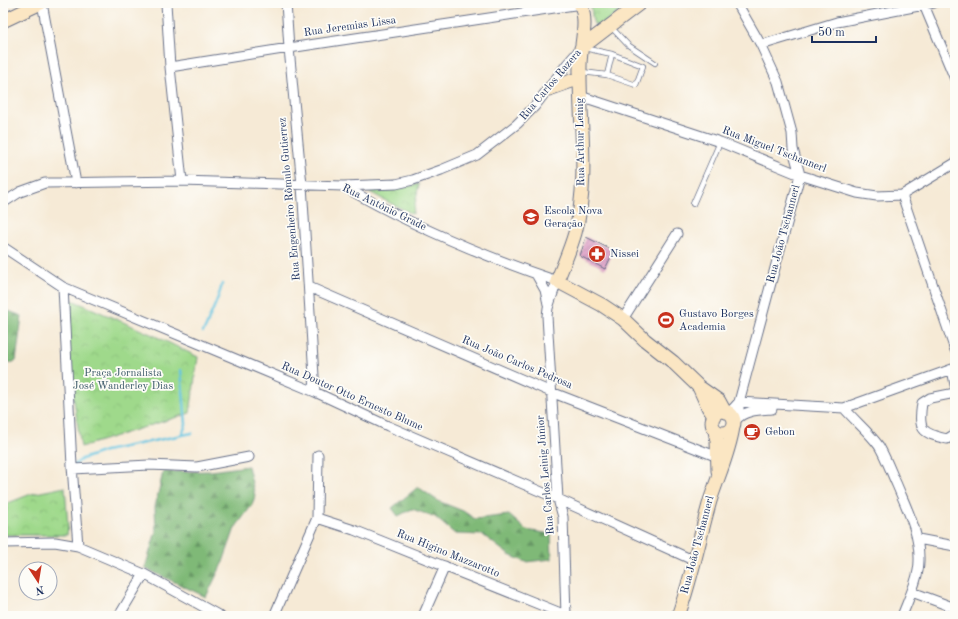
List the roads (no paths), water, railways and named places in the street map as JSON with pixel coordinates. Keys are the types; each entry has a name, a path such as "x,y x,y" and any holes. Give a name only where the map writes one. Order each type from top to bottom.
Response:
{"main road":[{"path":"3,21 42,3"},
{"name":"Rua Carlos Razera","path":"582,48 640,3"},
{"name":"Rua Arthur Leinig","path":"557,282 575,233 583,168 580,75 584,16 580,4"},
{"path":"549,89 580,75"},
{"name":"Rua Antônio Grade","path":"557,282 602,305 623,320 673,362 699,387 719,402 729,418"},
{"path":"715,431 719,433 727,433 729,418"},
{"name":"Rua João Tschannerl","path":"678,616 695,561 718,475 726,460 729,418 712,423 717,441 718,475"}],"street":[{"path":"42,3 76,183"},
{"path":"166,3 170,68 182,181"},
{"name":"Rua Engenheiro Rômulo Gutierrez","path":"286,3 302,185 315,392"},
{"name":"Rua João Tschannerl","path":"729,418 739,402 800,175 792,133 778,82 761,44 737,3"},
{"path":"761,44 837,22 934,3"},
{"name":"Rua Jeremias Lissa","path":"170,68 289,48 580,4"},
{"path":"924,6 955,79"},
{"name":"Rua Carlos Razera","path":"343,186 396,184 441,170 477,155 517,124 535,106 566,64 582,48"},
{"name":"Rua Miguel Tschannerl","path":"580,96 720,142 800,175 857,193 877,196 902,195 955,163"},
{"name":"Rua Antônio Grade","path":"3,203 20,192 45,183 182,181 343,186 405,220 489,256 557,282"},
{"path":"902,195 955,350"},
{"path":"623,320 677,234"},
{"name":"Rua Doutor Otto Ernesto Blume","path":"3,247 63,287 315,392 388,426 558,499 695,561"},
{"name":"Rua Carlos Leinig Júnior","path":"536,274 545,290 548,308"},
{"name":"Rua Carlos Leinig Júnior","path":"557,282 546,316 558,499 563,517 567,616"},
{"path":"63,287 78,546"},
{"name":"Rua João Carlos Pedrosa","path":"309,287 551,392 718,457"},
{"path":"739,402 844,408 954,369 955,385"},
{"path":"955,393 930,398 922,403 920,416 923,430 929,435 947,439 955,434"},
{"path":"729,418 746,412 801,406"},
{"path":"844,408 853,419 866,430 878,446 909,514 918,539 919,562 912,592 902,616"},
{"path":"274,616 317,518 318,455"},
{"path":"73,469 149,465 197,467 249,457"},
{"name":"Rua Higino Mazzarotto","path":"317,518 354,530 567,616"},
{"path":"918,539 955,546"},
{"path":"3,543 55,542 78,546 144,574 220,616"},
{"path":"423,616 445,566"},
{"path":"119,616 144,574"},
{"path":"912,592 955,608"}],"lane":[{"path":"610,26 628,45 655,63"},
{"path":"580,75 607,75 636,85 643,66 612,54 582,48"},
{"path":"607,75 612,54"},
{"path":"693,204 720,142"}],"waterway":[{"path":"203,332 218,298 222,284"},
{"path":"181,370 186,424 182,435"},
{"path":"74,465 82,459 105,451 192,433"}],"place":[{"name":"Escola Nova Geração","path":"531,217"},
{"name":"Nissei","path":"597,254"},
{"name":"Gustavo Borges Academia","path":"666,320"},
{"name":"Gebon","path":"752,432"}],"park label":[{"name":"Praça Jornalista José Wanderley Dias","path":"123,379"}]}
